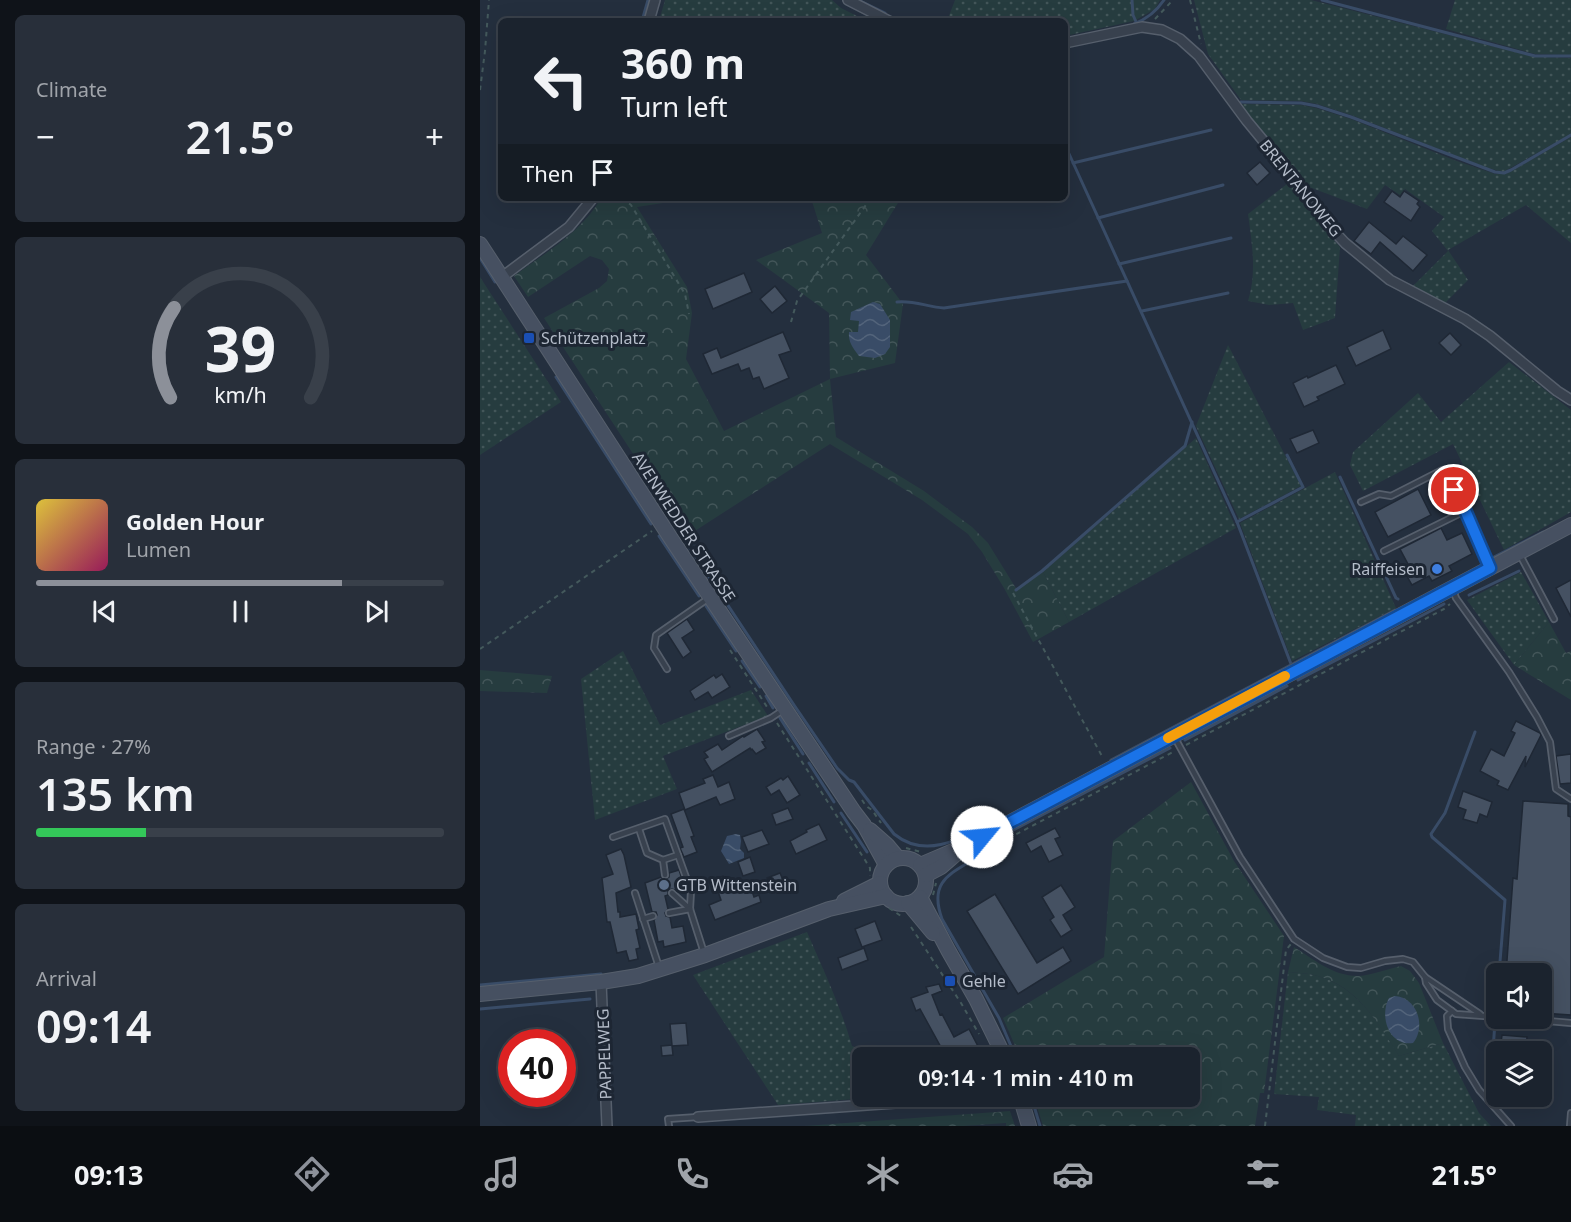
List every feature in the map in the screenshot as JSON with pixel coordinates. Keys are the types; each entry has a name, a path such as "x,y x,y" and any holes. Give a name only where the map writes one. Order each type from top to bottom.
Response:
{"street":[{"path":"650,18 655,0"},
{"path":"848,0 883,18"},
{"name":"BRENTANOWEG","path":"1068,42 1142,27 1162,30 1180,39 1199,56 1247,122 1345,243 1390,280 1465,319 1490,336 1571,400"},
{"path":"502,277 569,227 591,201"},
{"name":"AVENWEDDER STRASSE","path":"480,244 785,709 864,825 895,856"},
{"path":"480,994 638,976 705,955 829,909 874,882 895,856 914,860 926,868 941,867 1109,769 1454,593 1490,568 1571,525"},
{"path":"920,900 926,883 926,868"},
{"path":"874,882 882,890 884,901"},
{"path":"829,909 884,901 900,903 920,900"},
{"path":"920,900 976,999 1000,1047"},
{"name":"PAPPELWEG","path":"601,982 606,1126"},
{"path":"698,1117 852,1106"},
{"path":"1023,1107 1029,1126"}],"lane":[{"path":"1361,502 1379,494 1391,496 1442,470 1465,510 1490,568"},
{"path":"1384,551 1465,510"},
{"path":"1519,553 1554,620"},
{"path":"1454,593 1537,717 1550,742 1556,789 1571,799"},
{"path":"667,669 654,648 656,635 711,597"},
{"path":"729,736 771,718 785,709"},
{"path":"1173,735 1240,857 1294,939 1323,958 1347,967 1361,968 1385,961 1403,959 1413,962 1425,977 1482,1016"},
{"path":"613,837 665,819 691,891 690,909 705,955"},
{"path":"639,828 647,853 663,860 678,855"},
{"path":"663,860 665,875"},
{"path":"635,893 660,969"},
{"path":"672,893 690,909"},
{"path":"669,913 690,909"},
{"path":"644,919 653,916"},
{"path":"1425,977 1426,983 1437,1000 1456,1014 1486,1016"},
{"path":"1452,1011 1447,1016 1448,1029 1465,1067 1479,1090 1511,1126"},
{"path":"1552,1021 1571,1023"},
{"path":"1570,1126 1571,1113"},
{"path":"669,1126 668,1119 698,1117"}],"path":[{"path":"480,90 486,51 489,0"},
{"path":"1142,27 1153,21 1173,0"},
{"path":"1190,0 1202,50 1199,56"},
{"path":"626,201 631,205 685,294 688,314"},
{"path":"791,322 797,301 870,201"},
{"path":"480,649 662,524"},
{"path":"1013,592 1109,769"},
{"path":"972,848 988,849 1444,609 1454,593"},
{"path":"861,798 883,825"},
{"path":"895,856 926,868 920,900"},
{"path":"865,860 874,882"},
{"path":"884,901 909,924 961,1003 982,1040"},
{"path":"1265,1126 1286,950 1294,939"}],"green space":[{"path":"665,0 832,0 841,8 861,18 660,18"},
{"path":"955,0 1160,0 1155,9 1134,21 1068,35 1068,18 948,18"},
{"path":"1194,0 1311,0 1535,57 1571,58 1571,134 1503,172 1317,104 1301,101 1241,100 1208,54"},
{"path":"1455,0 1571,0 1571,55 1535,54 1446,29"},
{"path":"1242,104 1301,105 1316,108 1495,174 1512,171 1571,137 1571,243 1526,205 1448,250 1468,280 1445,303 1412,287 1448,251 1432,231 1444,217 1405,189 1400,195 1385,185 1367,209 1304,185 1249,119"},
{"path":"1291,181 1325,230 1340,247 1335,318 1303,330 1293,303 1269,305 1248,301 1253,269 1248,214"},
{"path":"599,201 676,201 637,207 687,287 692,313 686,359 724,431 830,379 836,437 924,491 972,527 988,543 1017,590 1043,572 1069,622 1033,642 1004,588 968,534 922,500 830,444 687,536 544,318 599,288 607,281 609,269 602,260 590,256 528,297 514,276 573,232"},
{"path":"812,201 899,201 866,255 903,304 895,363 830,379 829,313 756,260 822,233"},
{"path":"480,277 561,402 480,455"},
{"path":"1228,345 1301,486 1239,519 1196,426"},
{"path":"1509,362 1571,410 1571,512 1504,550 1453,444 1363,491 1350,465 1353,452 1418,393 1441,422"},
{"path":"1196,438 1236,528 1069,622 1043,572"},
{"path":"1335,472 1396,608 1292,661 1240,523"},
{"path":"1521,572 1549,622 1514,665 1467,600"},
{"path":"1549,622 1566,653 1571,651 1571,700 1514,665"},
{"path":"623,651 660,725 751,690 768,716 663,756 677,789 595,820 581,679"},
{"path":"480,670 552,676 547,693 480,691"},
{"path":"1191,782 1234,861 1284,936 1264,1093 1260,1093 1255,1126 1043,1126 1037,1107 1200,1107 1200,1047 1016,1047 1003,1018 1104,957 1113,841"},
{"path":"807,932 854,1047 852,1047 852,1099 778,1105 693,975"},
{"path":"1294,947 1325,966 1350,976 1401,966 1410,971 1419,983 1443,1043 1399,1056 1367,1009 1347,990 1317,976 1288,972"},
{"path":"1288,972 1317,976 1346,990 1367,1009 1399,1056 1443,1043 1479,1113 1491,1126 1355,1126 1356,1115 1317,1110 1319,1097 1274,1094"},
{"path":"1010,1111 1015,1126 1006,1126 1006,1123 963,1126 805,1126"}],"water":[{"path":"873,302 880,304 890,320 890,347 885,354 875,358 859,356 849,339 849,332 858,332 859,321 850,320 851,312"},
{"path":"740,835 740,849 744,853 744,858 729,864 721,851 727,836"},
{"path":"1395,996 1409,1002 1418,1014 1419,1029 1413,1043 1398,1040 1388,1029 1386,1005 1389,998"}],"building":[{"path":"1260,162 1270,173 1257,185 1247,173"},
{"path":"1392,191 1400,197 1404,191 1419,201 1417,204 1420,207 1411,221 1384,202"},
{"path":"1369,222 1396,244 1403,236 1427,255 1413,271 1380,242 1371,254 1354,241"},
{"path":"744,273 752,292 713,309 705,289"},
{"path":"775,286 787,301 772,313 760,299"},
{"path":"1383,330 1391,349 1356,366 1347,347"},
{"path":"783,332 791,351 779,355 789,378 764,389 759,377 753,379 749,368 741,371 738,364 712,374 703,354 717,348 721,358"},
{"path":"1450,333 1461,345 1451,355 1439,343"},
{"path":"1336,365 1345,384 1317,397 1319,400 1304,407 1293,383"},
{"path":"1313,430 1319,443 1297,453 1290,439"},
{"path":"1418,489 1431,515 1388,537 1375,512"},
{"path":"1441,528 1447,540 1462,533 1472,554 1449,566 1452,571 1432,581 1429,576 1412,585 1404,571 1410,568 1400,549"},
{"path":"1571,580 1571,617 1556,588"},
{"path":"687,619 694,630 682,638 691,652 683,658 667,633"},
{"path":"722,674 730,687 712,698 708,692 695,700 690,691 714,675 716,678"},
{"path":"1516,721 1541,735 1525,767 1526,756 1508,790 1497,785 1499,781 1480,771 1491,749 1504,756 1515,733 1511,731"},
{"path":"757,729 765,741 762,742 766,748 756,754 750,748 712,772 704,759 708,757 704,752 718,744 722,750"},
{"path":"1571,754 1571,783 1560,784 1556,756"},
{"path":"713,775 718,787 729,782 735,799 720,805 716,797 685,810 679,793 705,783 703,779"},
{"path":"788,776 800,795 787,803 779,790 771,795 766,787"},
{"path":"1463,791 1492,802 1487,817 1480,814 1477,823 1463,819 1466,810 1458,807"},
{"path":"1523,801 1568,804 1568,816 1571,817 1571,1015 1552,1014 1552,963 1507,963 1513,878 1517,879"},
{"path":"788,808 793,819 776,825 772,814"},
{"path":"684,809 697,852 684,857 680,848 683,847 671,814"},
{"path":"819,824 827,840 796,854 790,841"},
{"path":"1055,828 1060,837 1055,839 1063,855 1049,862 1041,846 1031,852 1026,843"},
{"path":"762,830 769,844 748,852 742,837"},
{"path":"621,849 631,887 616,893 618,912 620,912 620,917 636,914 639,929 636,930 640,948 636,949 638,959 629,961 626,951 617,953 610,922 607,922 602,878 613,874 606,855"},
{"path":"750,857 755,872 743,876 738,862"},
{"path":"679,870 685,888 677,891 668,890 668,895 665,896 668,909 665,913 670,917 672,928 683,926 686,942 664,947 663,941 658,942 654,920 657,915 656,912 652,912 645,883 661,877 666,879 669,873"},
{"path":"780,873 786,887 772,893 767,878"},
{"path":"723,876 728,890 749,882 754,897 759,895 761,902 715,920 709,905 721,900 714,880"},
{"path":"1061,885 1075,907 1063,915 1072,930 1061,937 1050,920 1054,917 1042,897"},
{"path":"995,894 1037,963 1063,947 1071,961 1018,994 967,911"},
{"path":"875,921 882,940 862,947 855,929"},
{"path":"864,948 868,960 842,970 838,958"},
{"path":"939,984 942,991 932,995 940,1015 942,1014 954,1037 969,1029 978,1047 941,1047 920,1009 916,1011 911,998 928,992 926,987"},
{"path":"686,1023 688,1045 672,1046 673,1055 662,1056 661,1046 672,1045 670,1024"},
{"path":"1502,1035 1527,1037 1527,1041 1501,1041"}],"waterway":[{"path":"643,18 648,0"},
{"path":"858,0 885,13"},
{"path":"1132,0 1133,15 1137,24"},
{"path":"1134,24 1151,15 1164,0"},
{"path":"1322,0 1535,56 1571,56"},
{"path":"1241,102 1301,103 1317,106 1495,172 1504,173 1571,135"},
{"path":"1073,163 1211,130"},
{"path":"1068,152 1237,522 1291,664"},
{"path":"1098,218 1223,185"},
{"path":"1119,264 1231,238"},
{"path":"480,258 495,282"},
{"path":"897,302 944,308 1127,281"},
{"path":"1142,311 1228,293"},
{"path":"556,377 651,524"},
{"path":"1016,590 1042,571 1185,446 1192,422"},
{"path":"1237,522 1303,487 1287,455"},
{"path":"1340,477 1398,599"},
{"path":"1494,557 1543,532"},
{"path":"659,536 699,596"},
{"path":"682,536 837,768 854,782 894,834 921,846 935,846 963,837 1003,816"},
{"path":"1469,595 1519,571"},
{"path":"1298,680 1444,604"},
{"path":"706,606 736,651"},
{"path":"1111,760 1395,610"},
{"path":"742,661 760,687"},
{"path":"1185,740 1287,686"},
{"path":"766,696 773,708"},
{"path":"780,718 803,754"},
{"path":"1475,732 1445,813 1431,834 1505,900 1500,963"},
{"path":"998,838 1170,748"},
{"path":"809,763 834,802"},
{"path":"841,813 867,852"},
{"path":"979,856 945,880 940,887 938,906 942,919 999,1018 1011,1047"},
{"path":"480,985 601,974"},
{"path":"480,1009 590,999"},
{"path":"1494,1029 1494,1041"},
{"path":"1034,1107 1040,1126"}],"slow traffic":[{"path":"1168,738 1285,676"}],"place":[{"name":"Schützenplatz","path":"529,338"},
{"name":"Raiffeisen","path":"1437,569"},
{"name":"GTB Wittenstein","path":"664,885"},
{"name":"Gehle","path":"950,981"}],"route":[{"path":"982,837 1490,568 1454,490"}]}
